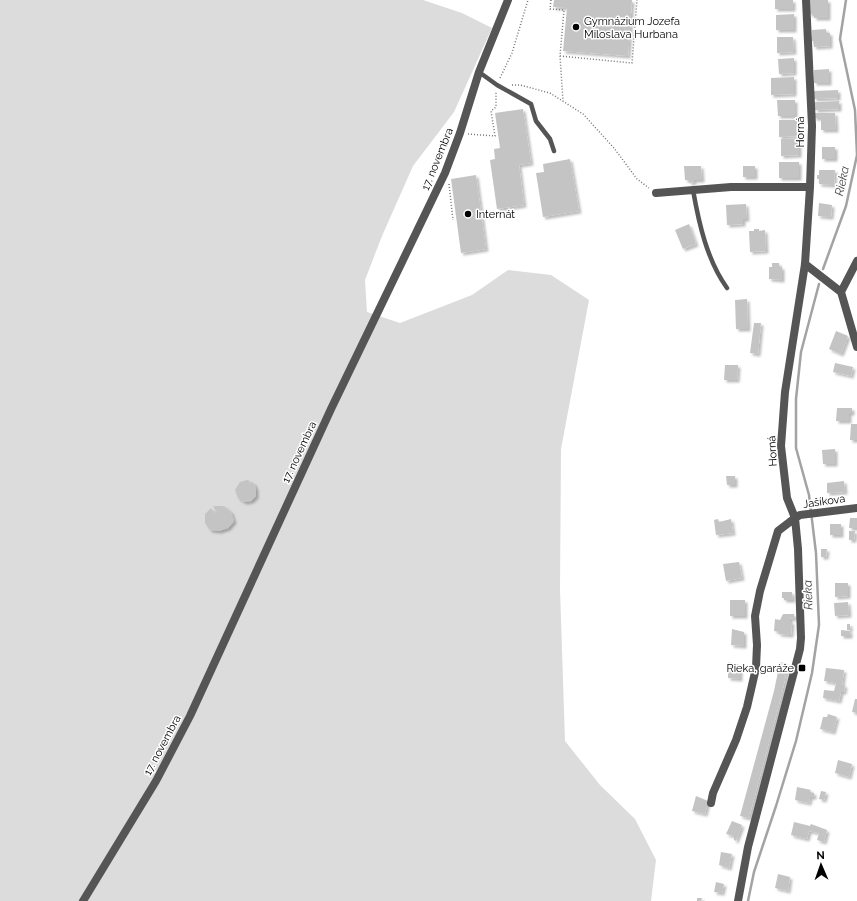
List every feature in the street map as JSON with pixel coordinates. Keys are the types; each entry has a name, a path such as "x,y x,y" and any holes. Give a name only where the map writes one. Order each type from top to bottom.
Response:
{"street":[{"name":"17. novembra","path":"83,901 156,781 190,716 331,409 444,173 460,133 479,72 508,0"},
{"name":"Horná","path":"738,901 748,847 800,649 801,638 797,516 787,498 781,446 785,392 805,264 810,187 812,126 806,0"},
{"path":"656,193 731,187 810,187"},
{"path":"841,292 857,261"},
{"path":"805,264 841,292 857,347"},
{"name":"Jašíkova","path":"797,516 857,508"},
{"path":"710,803 736,740 749,701 756,668 757,645 755,616 778,531 797,516"}],"lane":[{"path":"479,72 497,85 531,104 536,121 550,139 554,151"},
{"path":"694,190 700,223 714,266 718,276 727,288"}],"path":[{"path":"460,133 495,136 491,112 496,107 495,95 497,85 512,53 528,0"},
{"path":"551,0 550,9 564,10 560,56 563,101"},
{"path":"560,56 632,63 637,0"},
{"path":"512,85 520,85 550,93 583,114 614,148 637,179 656,193"},
{"path":"444,173 449,180 453,220"}],"shaded area":[{"path":"0,0 423,0 462,13 492,28 454,112 413,166 382,236 365,280 367,312 400,323 472,295 508,270 551,275 589,300 561,449 560,589 565,741 600,785 635,819 656,860 651,901 0,901"}],"building":[{"path":"554,0 632,0 628,56 563,51 567,8 553,7"},
{"path":"775,0 793,0 793,9 775,9"},
{"path":"809,0 828,0 828,18 814,18 814,14 809,14"},
{"path":"794,14 794,30 776,30 776,15"},
{"path":"826,29 826,33 830,33 830,46 814,47 812,41 812,30"},
{"path":"777,37 793,37 794,52 777,53"},
{"path":"794,58 794,73 779,74 778,59"},
{"path":"829,69 829,83 814,83 814,70"},
{"path":"794,77 794,94 771,95 771,78"},
{"path":"838,90 838,98 814,99 814,91"},
{"path":"777,100 795,100 795,116 778,116"},
{"path":"839,101 839,109 815,110 815,102"},
{"path":"523,109 531,163 519,165 524,205 497,209 490,160 495,159 494,149 500,148 495,113"},
{"path":"814,113 835,113 836,130 821,130 821,118 814,118"},
{"path":"779,120 797,120 798,136 779,137"},
{"path":"781,139 799,139 799,155 781,156"},
{"path":"822,147 835,147 835,159 822,159"},
{"path":"570,159 579,211 543,217 536,173 544,172 543,164"},
{"path":"779,162 799,162 799,178 779,178"},
{"path":"684,166 701,166 702,180 694,180 694,182 689,183 689,180 685,180"},
{"path":"743,166 755,166 755,177 743,177"},
{"path":"819,170 835,170 834,185 819,184 817,175 819,175"},
{"name":"Internát","path":"476,175 486,249 461,253 451,179"},
{"path":"819,203 832,205 831,217 818,216"},
{"path":"746,204 747,219 743,219 743,224 727,225 726,205"},
{"path":"689,224 696,244 683,249 675,230"},
{"path":"754,229 759,229 759,231 765,230 766,251 750,252 749,231 754,231"},
{"path":"772,263 779,263 779,267 782,267 782,280 769,279 769,267 772,267"},
{"path":"747,299 748,329 736,329 735,300"},
{"path":"754,323 761,323 758,354 750,353"},
{"path":"836,331 848,336 841,354 829,349"},
{"path":"835,363 853,367 851,376 833,372"},
{"path":"725,365 738,365 737,380 724,380"},
{"path":"837,408 852,408 852,413 849,413 849,421 836,421"},
{"path":"851,424 857,424 857,440 850,440"},
{"path":"835,449 835,464 823,464 822,450"},
{"path":"726,476 735,476 735,485 727,485"},
{"path":"247,480 250,481 249,483 251,484 251,482 254,483 256,496 251,501 244,502 238,498 235,490 240,482"},
{"path":"844,481 845,492 827,493 827,483"},
{"path":"213,506 224,506 231,512 234,521 228,528 219,531 210,530 205,523 205,514 211,508 214,513 217,512"},
{"path":"850,518 857,518 857,528 849,528"},
{"path":"718,519 719,522 731,519 733,533 716,535 714,520"},
{"path":"830,524 841,524 841,535 830,535"},
{"path":"849,531 855,531 854,540 849,540"},
{"path":"821,549 827,549 826,557 821,557"},
{"path":"739,562 742,578 726,581 723,564"},
{"path":"835,583 848,583 848,596 835,597"},
{"path":"782,592 792,592 793,600 784,600 784,598 782,598"},
{"path":"730,600 745,600 745,616 730,616"},
{"path":"848,602 849,615 835,616 834,603"},
{"path":"783,614 794,614 794,619 790,618 790,622 792,622 791,635 778,634 779,632 774,631 775,619 780,620"},
{"path":"847,624 850,624 850,630 847,630"},
{"path":"732,629 744,632 744,646 731,645"},
{"path":"841,630 850,631 850,636 841,636"},
{"path":"728,662 740,665 740,679 728,678"},
{"path":"780,662 788,664 782,693 749,818 740,816 774,691"},
{"path":"826,668 844,670 842,685 845,685 844,692 841,692 839,701 823,698 824,690 834,691 836,683 824,681"},
{"path":"855,699 857,699 857,713 852,712"},
{"path":"828,714 837,717 833,732 820,729 823,717 827,717"},
{"path":"838,760 852,764 849,777 835,773"},
{"path":"797,787 811,790 810,792 814,793 814,797 810,797 809,803 795,800"},
{"path":"821,791 826,792 824,800 819,799"},
{"path":"696,796 708,801 705,814 692,811"},
{"path":"732,821 742,825 736,841 734,840 734,836 726,834"},
{"path":"794,822 810,826 811,824 827,830 824,842 817,840 819,833 809,831 807,839 791,835"},
{"path":"721,852 732,854 729,868 719,865"},
{"path":"778,874 790,877 788,891 775,888"},
{"path":"716,882 724,884 722,893 714,892"},
{"path":"697,898 702,898 701,901 697,901"}],"waterway":[{"name":"Rieka","path":"823,269 846,206 857,155 855,110 840,39 846,0"},
{"name":"Rieka","path":"748,901 754,872 796,741 812,673 819,625 816,553 809,495 796,448 796,399 801,352 819,284"}],"place":[{"name":"Gymnázium Jozefa Miloslava Hurbana","path":"576,27"},
{"name":"Internát","path":"468,214"},
{"name":"Rieka, garáže","path":"802,668"}]}
